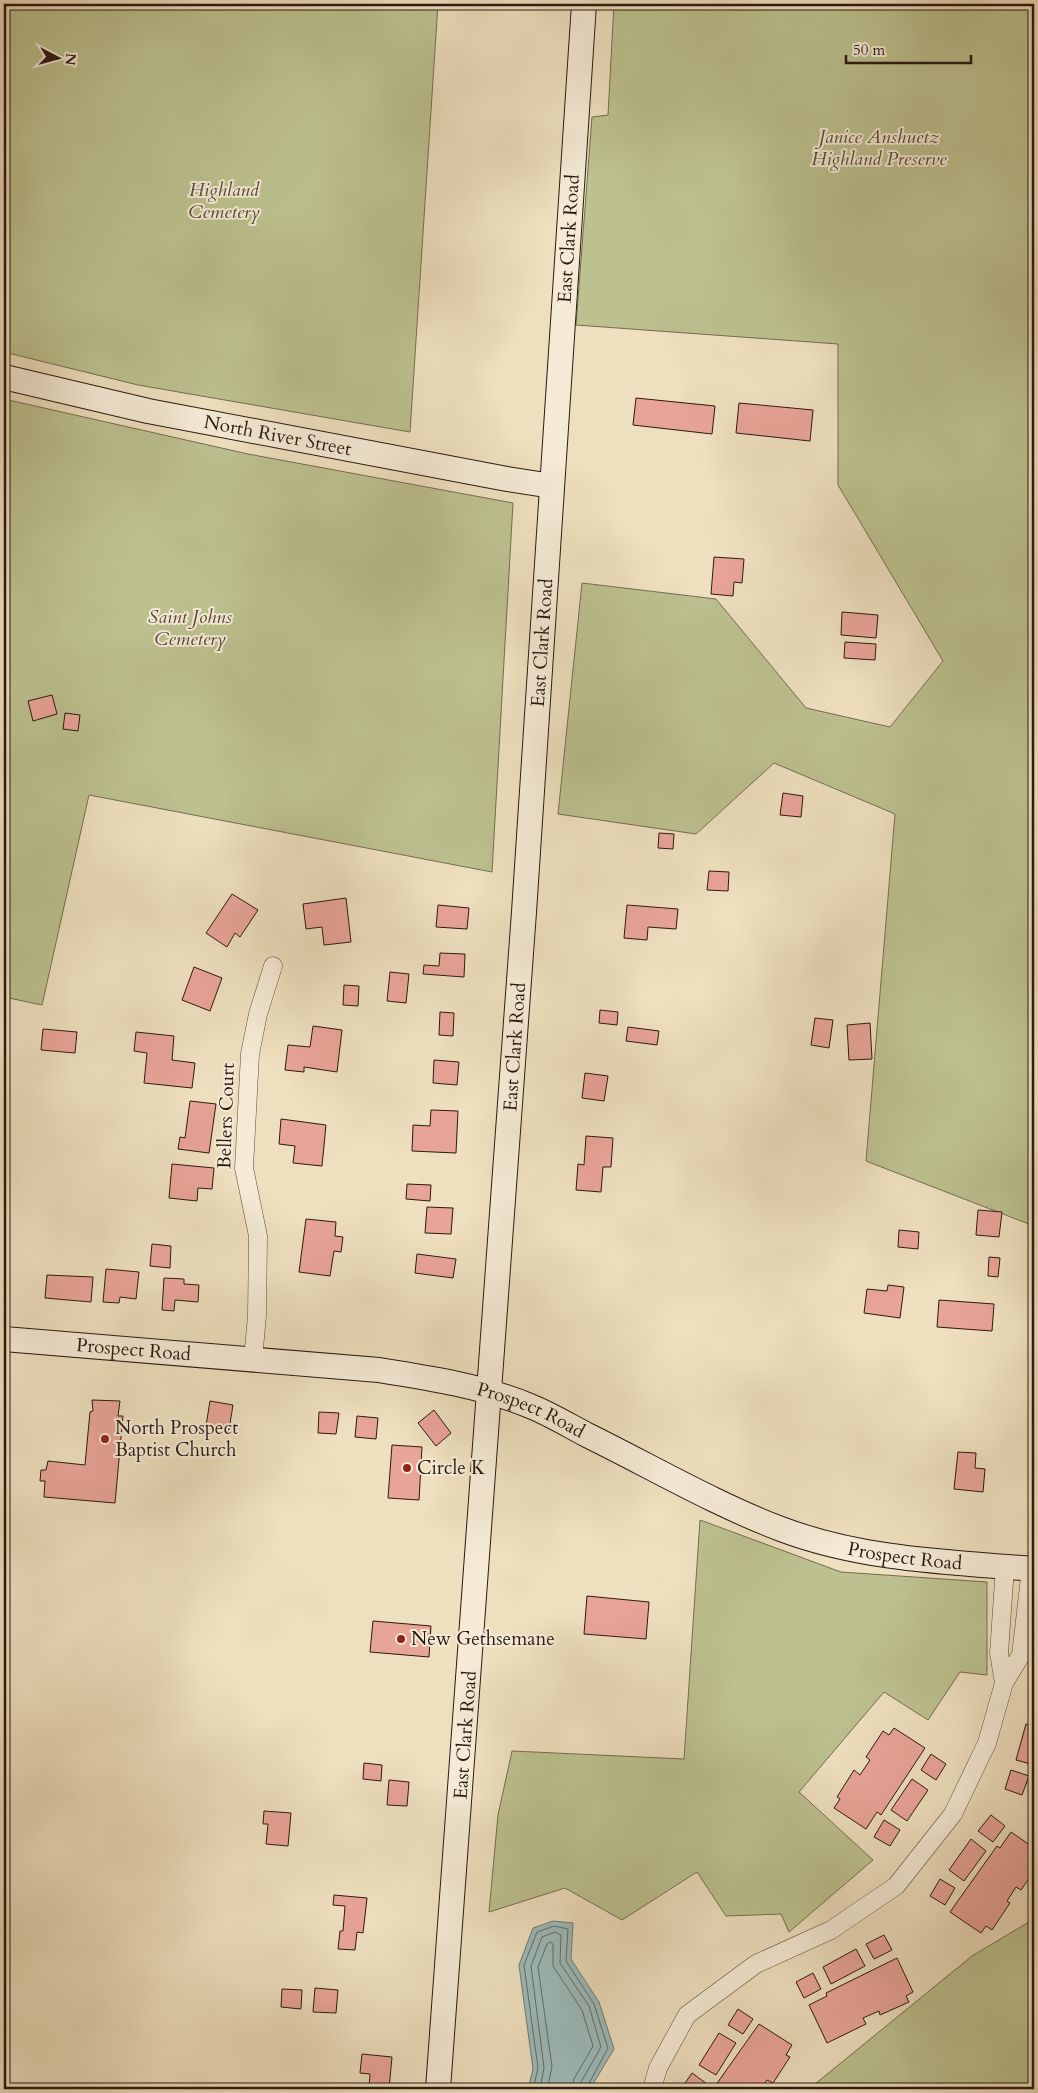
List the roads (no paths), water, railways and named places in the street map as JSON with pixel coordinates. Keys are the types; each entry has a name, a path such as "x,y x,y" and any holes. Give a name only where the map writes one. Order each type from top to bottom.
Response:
{"main road":[{"name":"East Clark Road","path":"438,2089 473,1639 584,4"},
{"name":"North River Street","path":"4,377 148,411 552,486"},
{"name":"Prospect Road","path":"4,1339 379,1370 426,1377 490,1392 531,1406 722,1502 781,1529 847,1549 923,1561 1032,1569"}],"street":[{"name":"Bellers Court","path":"253,1359 257,1316 258,1236 244,1168 250,1054 258,1014 273,966"},
{"path":"1004,1683 999,1654 1005,1567"},
{"path":"652,2089 658,2068 687,2015 756,1964 831,1930 896,1886 953,1814 987,1743 1004,1683 1021,1655 1032,1569"}],"water":[{"path":"553,1921 573,1923 571,1959 599,2002 614,2049 590,2089 528,2089 533,2069 519,1965 533,1928"}],"place":[{"name":"North Prospect Baptist Church","path":"105,1439"},
{"name":"Circle K","path":"407,1468"},
{"name":"New Gethsemane","path":"401,1639"}],"park label":[{"name":"Janice Anshuetz Highland Preserve","path":"879,148"},
{"name":"Highland Cemetery","path":"224,201"},
{"name":"Saint Johns Cemetery","path":"190,628"}]}
